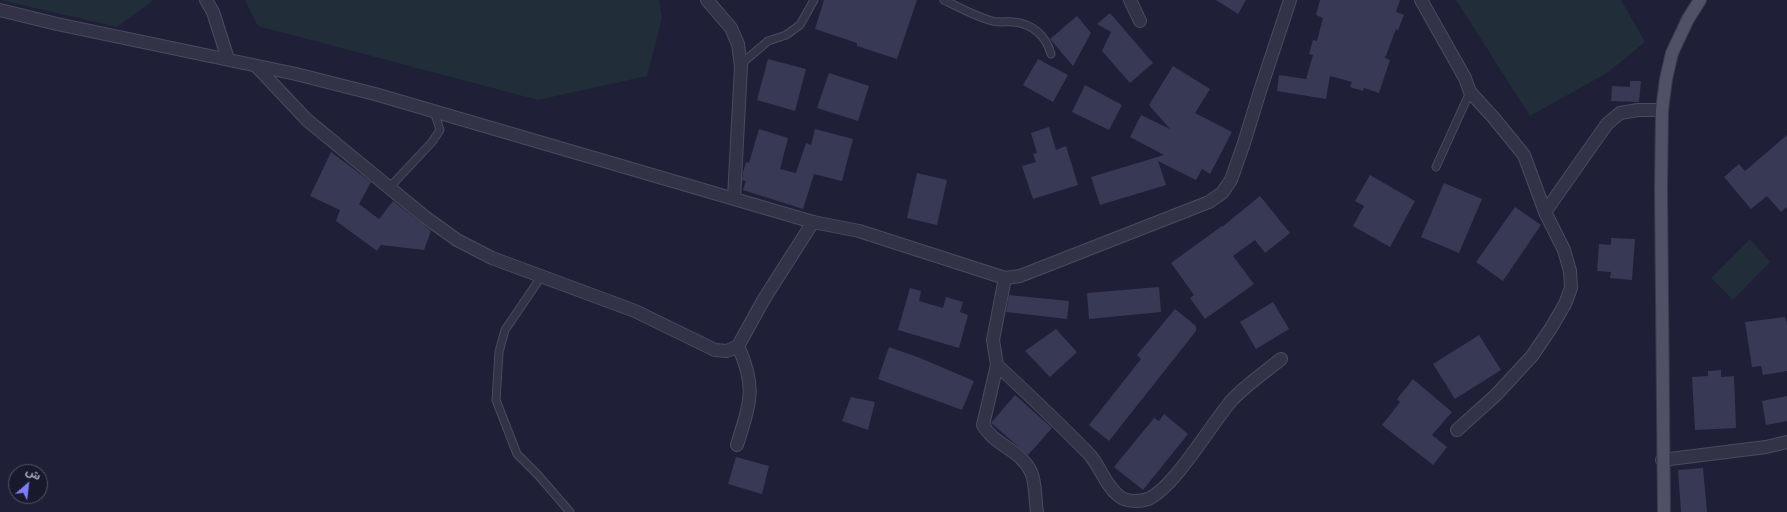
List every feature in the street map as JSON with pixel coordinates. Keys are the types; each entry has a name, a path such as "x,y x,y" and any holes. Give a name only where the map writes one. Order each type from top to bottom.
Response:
{"main road":[{"path":"1664,512 1662,460 1662,110 1666,79 1672,53 1688,19 1700,0"}],"street":[{"path":"206,0 213,12 228,59"},
{"path":"708,0 731,28 738,44 741,64 734,198"},
{"path":"1130,0 1140,21"},
{"path":"0,10 57,24 296,74 434,110 813,222 859,231 1005,278 1020,276 1209,202 1222,193 1231,180 1290,0"},
{"path":"1421,0 1465,78 1470,92 1524,155 1545,212 1564,250 1570,271 1571,288 1565,304 1532,356 1496,395 1457,430"},
{"path":"257,67 307,120 425,217 457,240 492,258 635,311 715,350 727,351 738,346 764,299 813,222"},
{"path":"1545,212 1607,124 1620,113 1638,110 1662,110"},
{"path":"1005,278 993,340 997,365 983,425 987,433 1018,455 1027,464 1032,474 1037,512"},
{"path":"737,444 750,398 750,376 738,346"},
{"path":"997,365 1090,455 1111,489 1119,496 1127,500 1137,501 1148,499 1159,491 1178,471 1233,399 1281,359"},
{"path":"1662,460 1766,447 1787,442"}],"lane":[{"path":"741,64 768,41 786,35 800,25 814,0"},
{"path":"944,0 964,11 994,22 1015,22 1033,28 1048,42 1051,54"},
{"path":"1436,167 1470,92"},
{"path":"389,188 432,142 440,130 434,110"},
{"path":"542,277 504,330 499,352 496,400 517,454 538,475 570,512"}],"shaded area":[{"path":"0,0 154,0 117,27"},
{"path":"245,0 659,0 662,18 647,76 538,100 258,26"},
{"path":"1456,0 1621,0 1645,42 1607,73 1530,116"},
{"path":"1750,239 1770,262 1733,300 1711,278"}],"building":[{"path":"824,0 917,0 897,59 857,46 857,43 815,29"},
{"path":"1216,0 1246,0 1238,14"},
{"path":"1320,0 1400,0 1396,12 1404,15 1398,30 1396,29 1385,58 1390,60 1379,93 1364,88 1363,91 1350,87 1352,82 1330,76 1326,99 1277,91 1279,75 1306,79 1313,55 1309,54 1313,40 1317,41 1323,18 1316,15"},
{"path":"1110,13 1153,63 1130,83 1102,51 1111,32 1097,24"},
{"path":"1077,16 1091,33 1073,66 1050,39"},
{"path":"768,59 806,69 795,111 757,100"},
{"path":"1038,59 1068,75 1053,102 1023,85"},
{"path":"1173,66 1210,89 1195,113 1232,132 1210,174 1202,169 1196,180 1158,161 1166,185 1100,205 1091,177 1164,155 1130,137 1141,115 1170,129 1149,105"},
{"path":"829,73 869,86 858,121 817,108"},
{"path":"1630,81 1641,81 1639,102 1611,101 1612,86 1630,87"},
{"path":"1085,85 1122,105 1109,130 1072,112"},
{"path":"1049,127 1056,150 1066,146 1078,185 1033,199 1022,166 1036,162 1033,154 1037,153 1031,133"},
{"path":"759,129 788,138 780,169 796,173 806,143 811,145 815,129 853,139 842,181 814,174 803,209 743,190 746,181 742,180 743,172 746,162 749,163"},
{"path":"1787,135 1787,207 1781,212 1767,196 1751,209 1724,177 1739,164 1745,171"},
{"path":"331,152 371,182 359,204 379,219 393,201 431,231 424,250 381,245 377,251 336,221 340,210 310,196"},
{"path":"917,173 947,180 937,225 907,218"},
{"path":"1370,175 1415,201 1390,247 1353,226 1364,206 1355,201"},
{"path":"1444,183 1482,199 1459,253 1421,237"},
{"path":"1260,196 1290,233 1265,253 1255,240 1233,256 1254,284 1205,319 1190,298 1194,295 1171,263 1222,227"},
{"path":"1515,207 1541,225 1503,281 1476,262"},
{"path":"1611,238 1635,239 1632,280 1610,278 1611,272 1597,271 1599,244 1611,245"},
{"path":"1159,287 1161,312 1089,319 1087,293"},
{"path":"910,288 921,291 919,301 943,308 946,297 963,302 960,312 968,315 959,348 898,330"},
{"path":"1009,295 1069,301 1067,319 1006,312"},
{"path":"1273,302 1289,329 1256,349 1240,322"},
{"path":"1175,309 1196,326 1196,331 1109,441 1089,425 1141,359 1137,355"},
{"path":"1785,317 1787,323 1787,371 1763,375 1761,366 1752,367 1745,322"},
{"path":"1056,329 1077,352 1050,377 1025,351"},
{"path":"1479,335 1501,370 1455,399 1433,364"},
{"path":"889,347 920,358 974,381 962,410 878,379"},
{"path":"1721,370 1721,377 1734,376 1736,428 1695,430 1692,377 1708,376 1708,371"},
{"path":"1413,379 1452,412 1432,435 1447,447 1433,465 1382,425 1400,402 1397,399"},
{"path":"1015,395 1052,428 1028,455 991,423"},
{"path":"1787,396 1787,421 1766,425 1762,401"},
{"path":"851,397 875,402 868,430 842,421"},
{"path":"1164,414 1188,434 1143,490 1114,467 1154,418 1159,421"},
{"path":"736,457 769,466 762,494 728,484"},
{"path":"1703,468 1707,512 1681,512 1678,470"}]}
